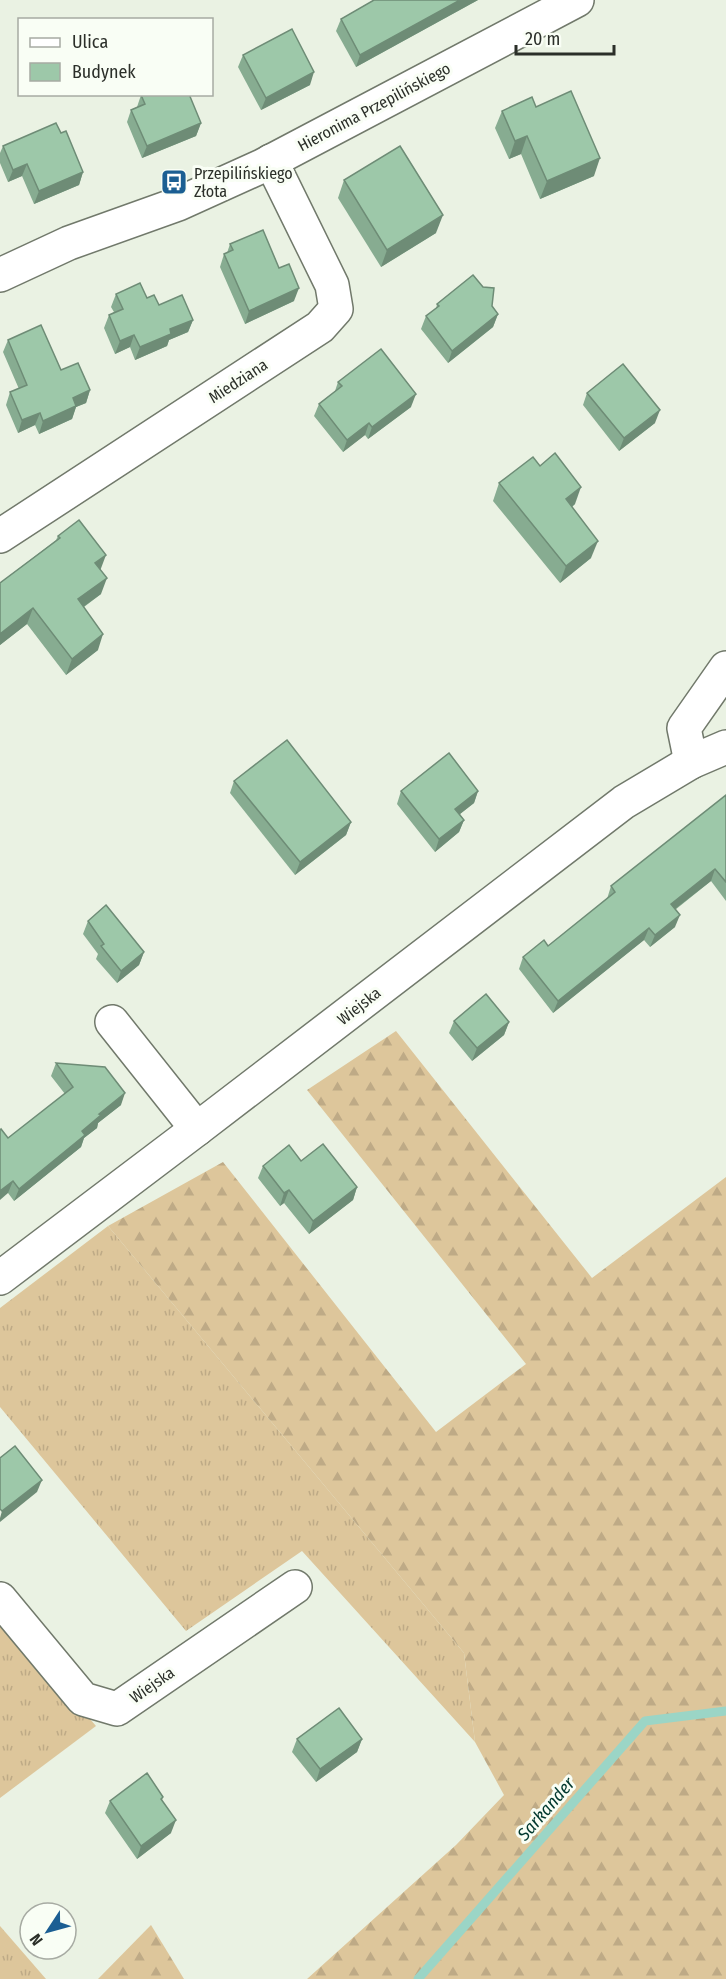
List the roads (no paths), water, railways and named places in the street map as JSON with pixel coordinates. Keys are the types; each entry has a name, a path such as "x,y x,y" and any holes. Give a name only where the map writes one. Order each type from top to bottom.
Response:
{"street":[{"name":"Hieronima Przepilińskiego","path":"0,274 69,243 178,204 271,161 577,0"},
{"name":"Miedziana","path":"0,536 320,327 336,309 332,285 271,161"},
{"path":"691,762 684,728 726,668"},
{"name":"Wiejska","path":"0,1278 197,1130 624,802 691,762 726,747"},
{"path":"112,1022 197,1130"},
{"name":"Wiejska","path":"0,1599 82,1699 117,1709 295,1587"}],"waterway":[{"name":"Sarkander","path":"418,1979 645,1721 726,1711"}],"place":[{"name":"Przepilińskiego Złota","path":"174,182"}]}
